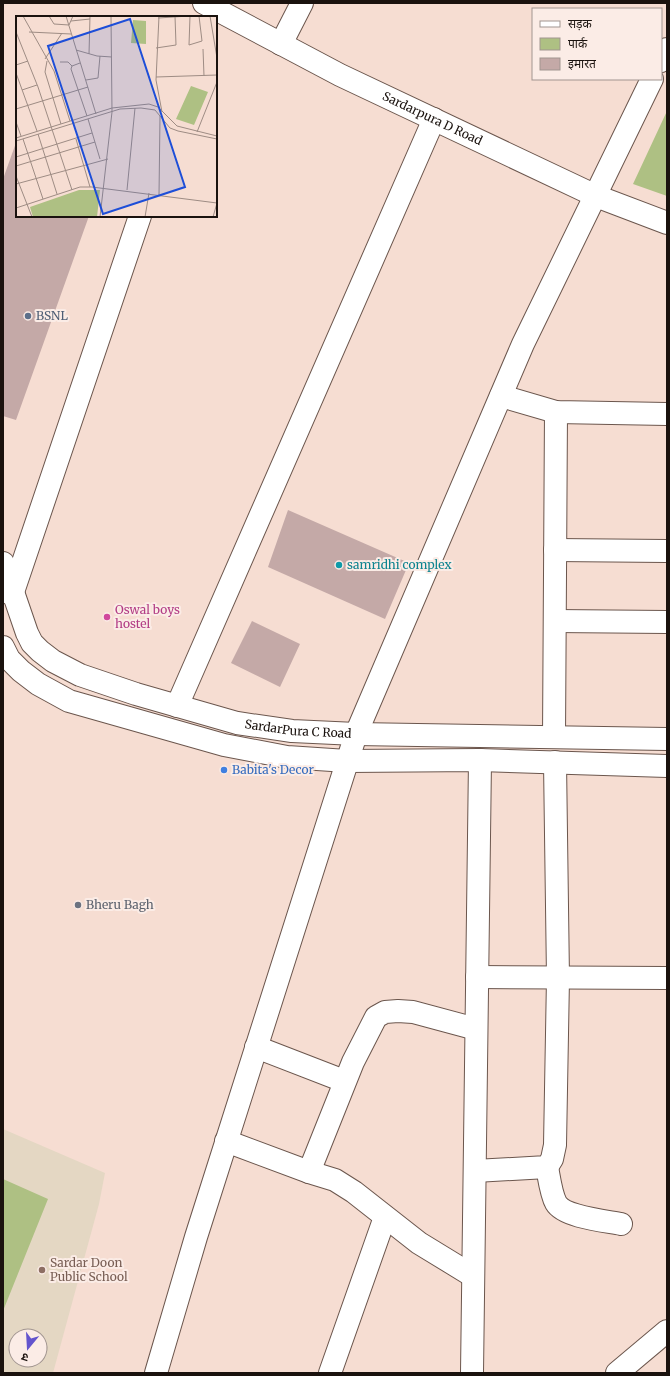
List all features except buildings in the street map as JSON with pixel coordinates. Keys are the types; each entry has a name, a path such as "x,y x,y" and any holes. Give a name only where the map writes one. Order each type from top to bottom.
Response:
{"street":[{"path":"281,44 302,3"},
{"name":"Sardarpura D Road","path":"207,9 281,44 340,75 596,196 667,223"},
{"path":"662,59 667,49"},
{"path":"156,1373 226,1141 356,734 523,344 652,80"},
{"path":"177,706 434,119"},
{"path":"8,594 140,217"},
{"path":"501,396 556,412 667,414"},
{"path":"554,737 556,412"},
{"path":"555,550 667,551"},
{"name":"SardarPura C Road","path":"3,564 8,594 32,642 40,651 53,661 80,675 136,694 237,723 292,731 356,734 667,738"},
{"path":"555,621 667,622"},
{"name":"SardarPura C Road","path":"3,647 9,659 21,672 38,684 69,701 224,745 287,757 348,761 480,760 667,766"},
{"path":"472,1373 480,760"},
{"path":"555,762 558,978 555,1145 552,1159 547,1167 557,1204 564,1210 590,1218 621,1224"},
{"path":"477,977 667,978"},
{"path":"309,1172 344,1081 376,1017 385,1012 413,1012 476,1029"},
{"path":"256,1047 344,1081"},
{"path":"226,1141 309,1172 335,1180 347,1186 419,1243 473,1276"},
{"path":"475,1171 547,1167"},
{"path":"330,1373 385,1217"},
{"path":"617,1373 667,1331"}],"shaded area":[{"name":"Sardar Doon Public School","path":"3,1129 105,1173 99,1204 53,1373 3,1373"}],"green space":[{"path":"667,111 667,196 633,184"},
{"path":"3,1179 48,1199 3,1311"}],"place":[{"name":"BSNL","path":"28,316"},
{"name":"samridhi complex","path":"339,565"},
{"name":"Oswal boys hostel","path":"107,617"},
{"name":"Babita's Decor","path":"224,770"},
{"name":"Bheru Bagh","path":"78,905"},
{"name":"Sardar Doon Public School","path":"42,1270"}]}
